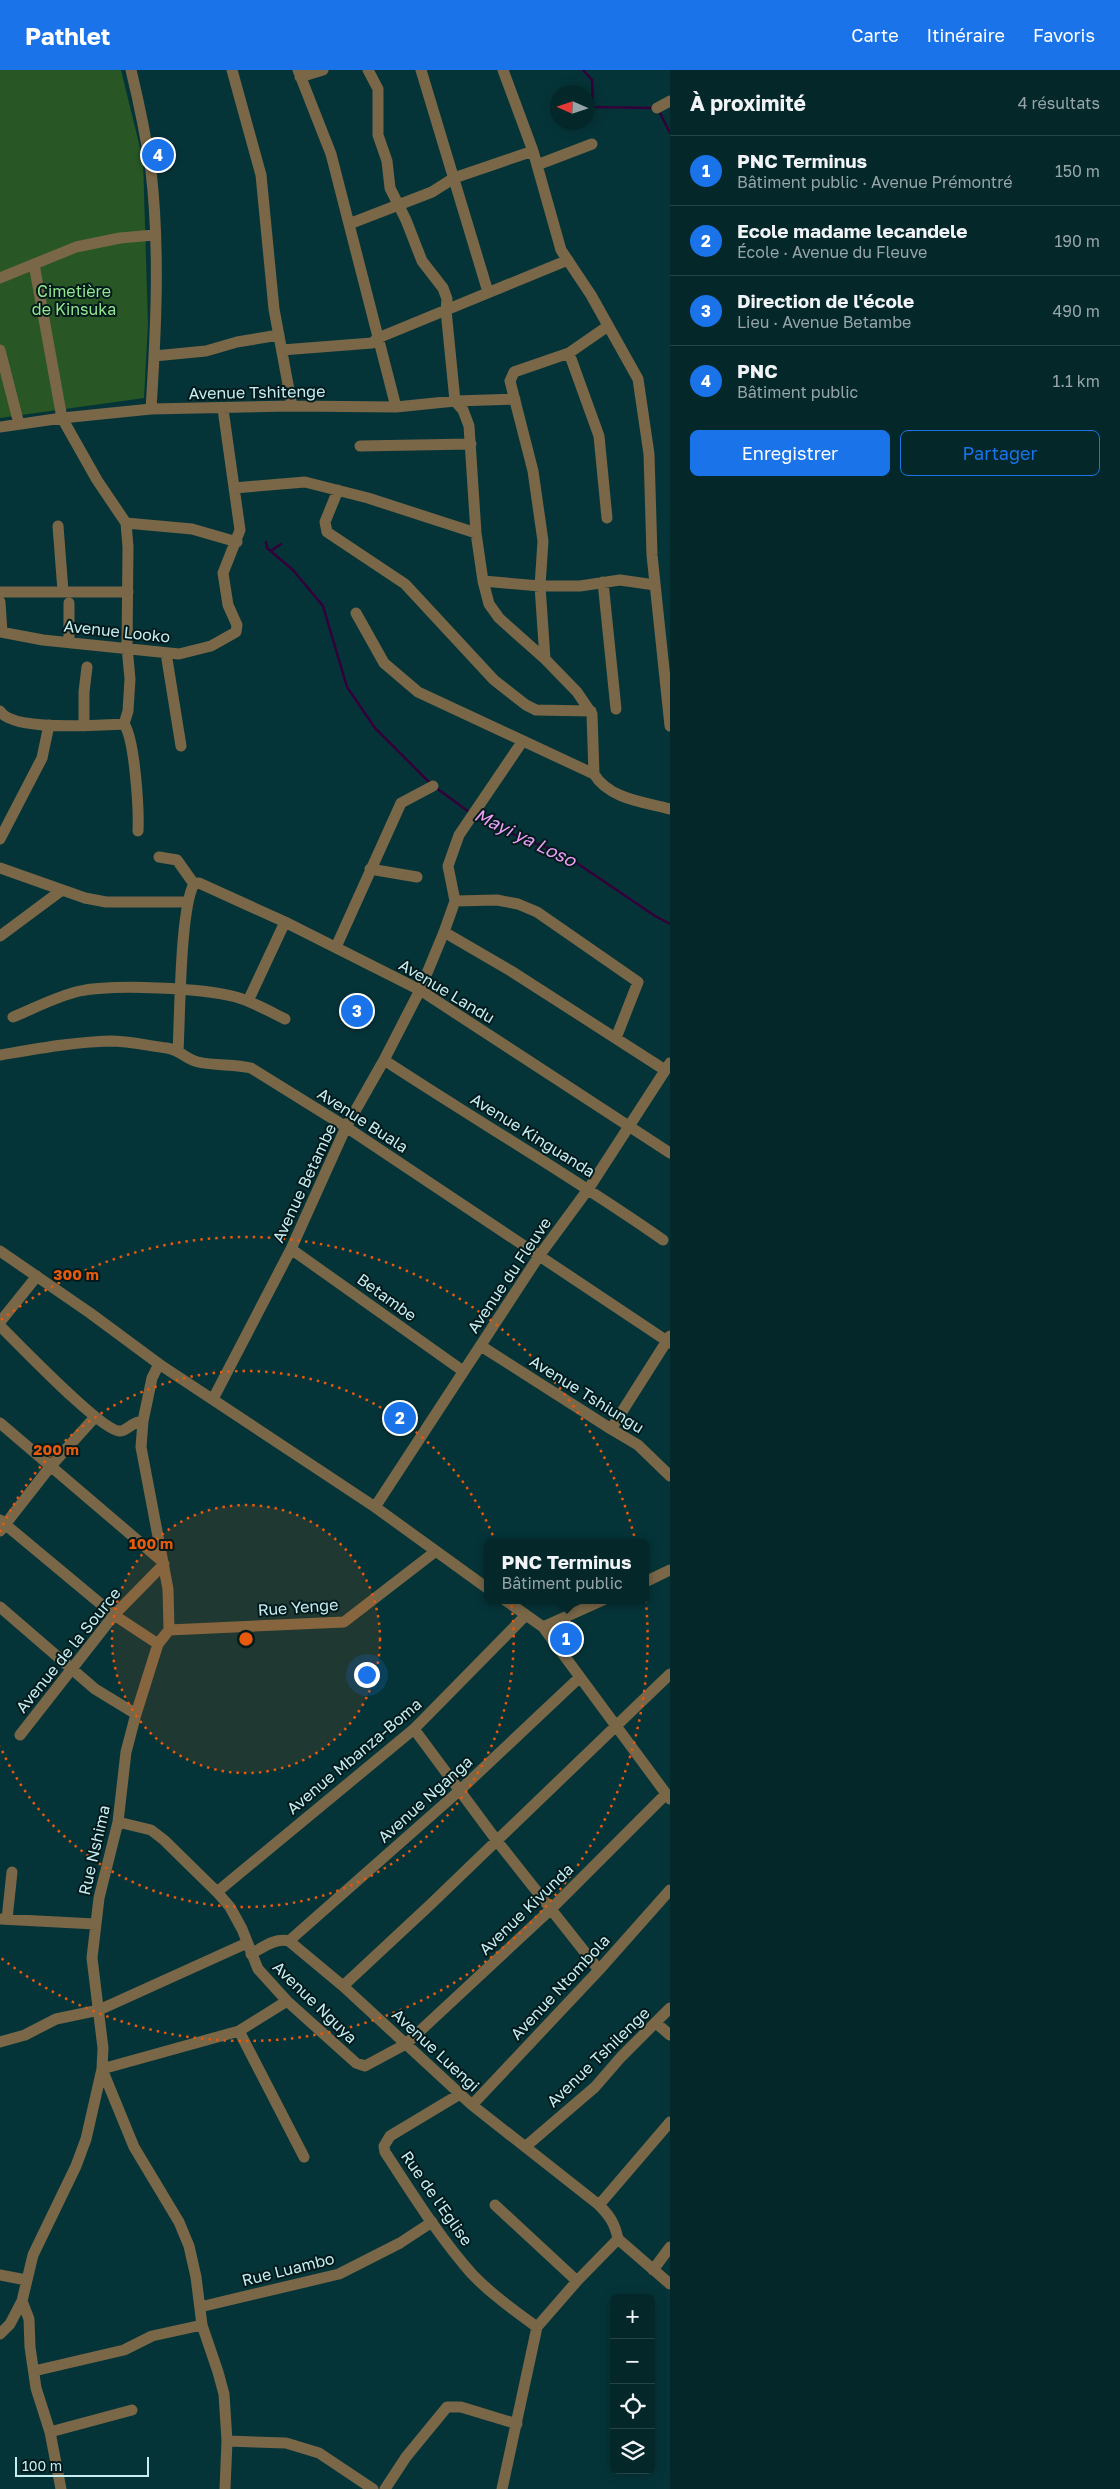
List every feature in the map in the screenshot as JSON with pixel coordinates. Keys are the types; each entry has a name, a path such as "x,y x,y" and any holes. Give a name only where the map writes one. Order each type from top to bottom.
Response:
{"street":[{"path":"131,70 143,122 151,172 156,318 151,409"},
{"path":"232,70 261,175 274,309 292,406"},
{"path":"323,70 299,74 331,154 396,407"},
{"path":"368,70 378,89 378,135 388,161 390,188 422,261 443,288 447,299 446,310 455,401 468,420 476,533 483,581 493,612 545,658 577,692 591,711 594,722 594,774 599,783 619,795 670,809"},
{"path":"421,70 488,292"},
{"path":"504,70 533,152 562,250 638,379 649,454 652,556 670,726"},
{"path":"657,108 670,101"},
{"path":"537,165 592,144"},
{"path":"349,224 432,192 454,178 533,152"},
{"path":"0,278 76,248 120,238 154,234"},
{"path":"282,350 372,343 378,338 568,260"},
{"path":"34,264 62,418 97,480 126,523 128,547 127,647 130,679 128,712 124,724 130,738 139,814 138,831"},
{"path":"545,658 540,586 544,560 542,533 533,471 510,381 514,372 569,353 608,326"},
{"path":"154,356 206,351 237,342 279,335"},
{"path":"0,350 19,424"},
{"path":"569,353 599,436 606,518"},
{"name":"Avenue Tshitenge","path":"0,427 62,418 151,409 223,409 292,406 396,407 455,401 515,400"},
{"name":"Avenue Looko","path":"1,632 69,642 179,654 211,646 236,632 237,625 228,605 223,573 237,542 240,530 223,409"},
{"path":"360,446 471,444"},
{"path":"234,488 306,482 338,490 476,533"},
{"path":"338,490 325,522 327,532 405,584 494,680 526,705 536,710 591,711"},
{"path":"126,523 192,529 237,542"},
{"path":"58,526 63,591"},
{"path":"483,581 540,586 580,586 620,580 655,585"},
{"path":"603,582 616,709"},
{"path":"0,592 128,592"},
{"path":"0,602 1,632"},
{"path":"69,642 70,604"},
{"path":"356,613 384,663 406,683 428,697 594,774"},
{"path":"166,653 181,746"},
{"path":"84,726 84,692 87,667"},
{"path":"0,711 9,720 49,725 124,724"},
{"path":"0,838 42,758 49,725"},
{"name":"Avenue Betambe","path":"213,1399 291,1249 346,1127 384,1060 420,990 444,932 454,901 448,866 459,835 522,742"},
{"path":"336,948 370,869 402,803 433,786"},
{"path":"159,858 177,860 194,884 188,902 178,1051"},
{"path":"0,868 62,890 106,902 188,902"},
{"path":"370,869 417,877"},
{"name":"Avenue Landu","path":"194,884 198,883 284,922 420,990 670,1153"},
{"path":"0,936 62,890"},
{"path":"454,901 497,900 518,904 537,912 638,982 616,1038"},
{"path":"248,1001 284,922"},
{"path":"444,932 616,1038 668,1066"},
{"path":"13,1017 58,998 80,991 104,988 182,990 235,997 248,1001 285,1019"},
{"name":"Avenue Buala","path":"0,1055 90,1042 135,1043 178,1051 195,1061 222,1066 236,1064 251,1068 346,1127 669,1340"},
{"name":"Avenue Kinguanda","path":"384,1060 514,1144 589,1188 663,1240"},
{"name":"Avenue du Fleuve","path":"375,1507 539,1256 589,1188 668,1066"},
{"name":"Betambe","path":"291,1249 463,1371"},
{"path":"0,1251 159,1364 375,1507 484,1586"},
{"path":"0,1322 37,1276"},
{"path":"0,1326 95,1417 118,1431 123,1431 135,1421 143,1421"},
{"path":"611,1429 669,1340"},
{"name":"Avenue Tshiungu","path":"481,1346 638,1445 670,1476"},
{"path":"159,1364 152,1378 143,1421 142,1447 168,1589 168,1630"},
{"path":"95,1417 2,1525 114,1615 158,1644"},
{"path":"0,1423 163,1563"},
{"name":"Rue Yenge","path":"168,1630 344,1622 436,1551"},
{"name":"Avenue de la Source","path":"20,1735 114,1615 163,1563"},
{"path":"649,1580 670,1570"},
{"path":"510,1604 543,1627 668,1796"},
{"path":"543,1627 594,1604"},
{"path":"0,1607 95,1689 136,1714"},
{"name":"Avenue Mbanza-Boma","path":"217,1892 414,1729 526,1615"},
{"name":"Rue Nshima","path":"0,2334 10,2324 22,2301 33,2255 78,2161 86,2139 102,2070 103,2048 92,1958 95,1924 103,1876 118,1822 126,1752 158,1644 168,1630"},
{"path":"343,1986 670,1674"},
{"name":"Avenue Nganga","path":"289,1941 459,1791 580,1677"},
{"path":"414,1729 497,1841 599,1970"},
{"name":"Avenue Kivunda","path":"406,2044 550,1910 668,1796"},
{"name":"Avenue Nguya","path":"118,1822 151,1830 164,1840 217,1892 230,1907 258,1969 287,2001 362,2066 368,2066 406,2044"},
{"path":"12,1872 4,1919 95,1924"},
{"name":"Avenue Ntombola","path":"472,2105 599,1970 670,1890"},
{"path":"251,1954 276,1941 283,1939 289,1941"},
{"name":"Avenue Luengi","path":"289,1941 343,1986 472,2105 600,2205 610,2216 618,2239"},
{"path":"0,2042 25,2035 56,2019 99,2010 247,1943"},
{"path":"225,2489 227,2441 224,2394 202,2325 191,2254 179,2222 134,2147 102,2070 239,2031 287,2001"},
{"name":"Avenue Tshilenge","path":"525,2147 595,2087 621,2057 670,2008"},
{"path":"656,2024 670,2034"},
{"path":"239,2031 304,2157"},
{"name":"Rue de l'Eglise","path":"460,2094 390,2136 384,2146 385,2152 432,2222 473,2274 500,2299 537,2327"},
{"path":"600,2205 670,2122"},
{"path":"495,2205 577,2280"},
{"name":"Rue Luambo","path":"200,2307 339,2274 400,2243 432,2222"},
{"path":"502,2489 537,2327 577,2280 618,2239 670,2284"},
{"path":"653,2270 670,2247"},
{"path":"0,2275 26,2280"},
{"path":"22,2301 29,2319 30,2347 36,2388 50,2432 61,2489"},
{"path":"34,2371 124,2350 152,2336 202,2325"},
{"path":"385,2489 406,2458 447,2408 461,2407 517,2424"},
{"path":"50,2432 132,2410"},
{"path":"227,2441 286,2444 318,2453 373,2489"}],"green space":[{"name":"Cimetière de Kinsuka","path":"0,70 121,70 143,160 148,324 144,398 0,418"}],"waterway":[{"path":"583,70 592,80 593,107 653,108"},
{"path":"659,111 670,133"},
{"name":"Mayi ya Loso","path":"266,542 267,548 293,570 323,606 347,687 375,728 431,784"},
{"path":"272,550 281,544"},
{"name":"Mayi ya Loso","path":"435,787 469,812"},
{"name":"Mayi ya Loso","path":"476,816 523,839 562,853 655,916 670,924"}],"place":[{"name":"PNC","path":"158,155"},
{"name":"Direction de l'école","path":"357,1011"},
{"name":"Ecole madame lecandele","path":"400,1418"},
{"name":"PNC Terminus","path":"566,1639"}]}
